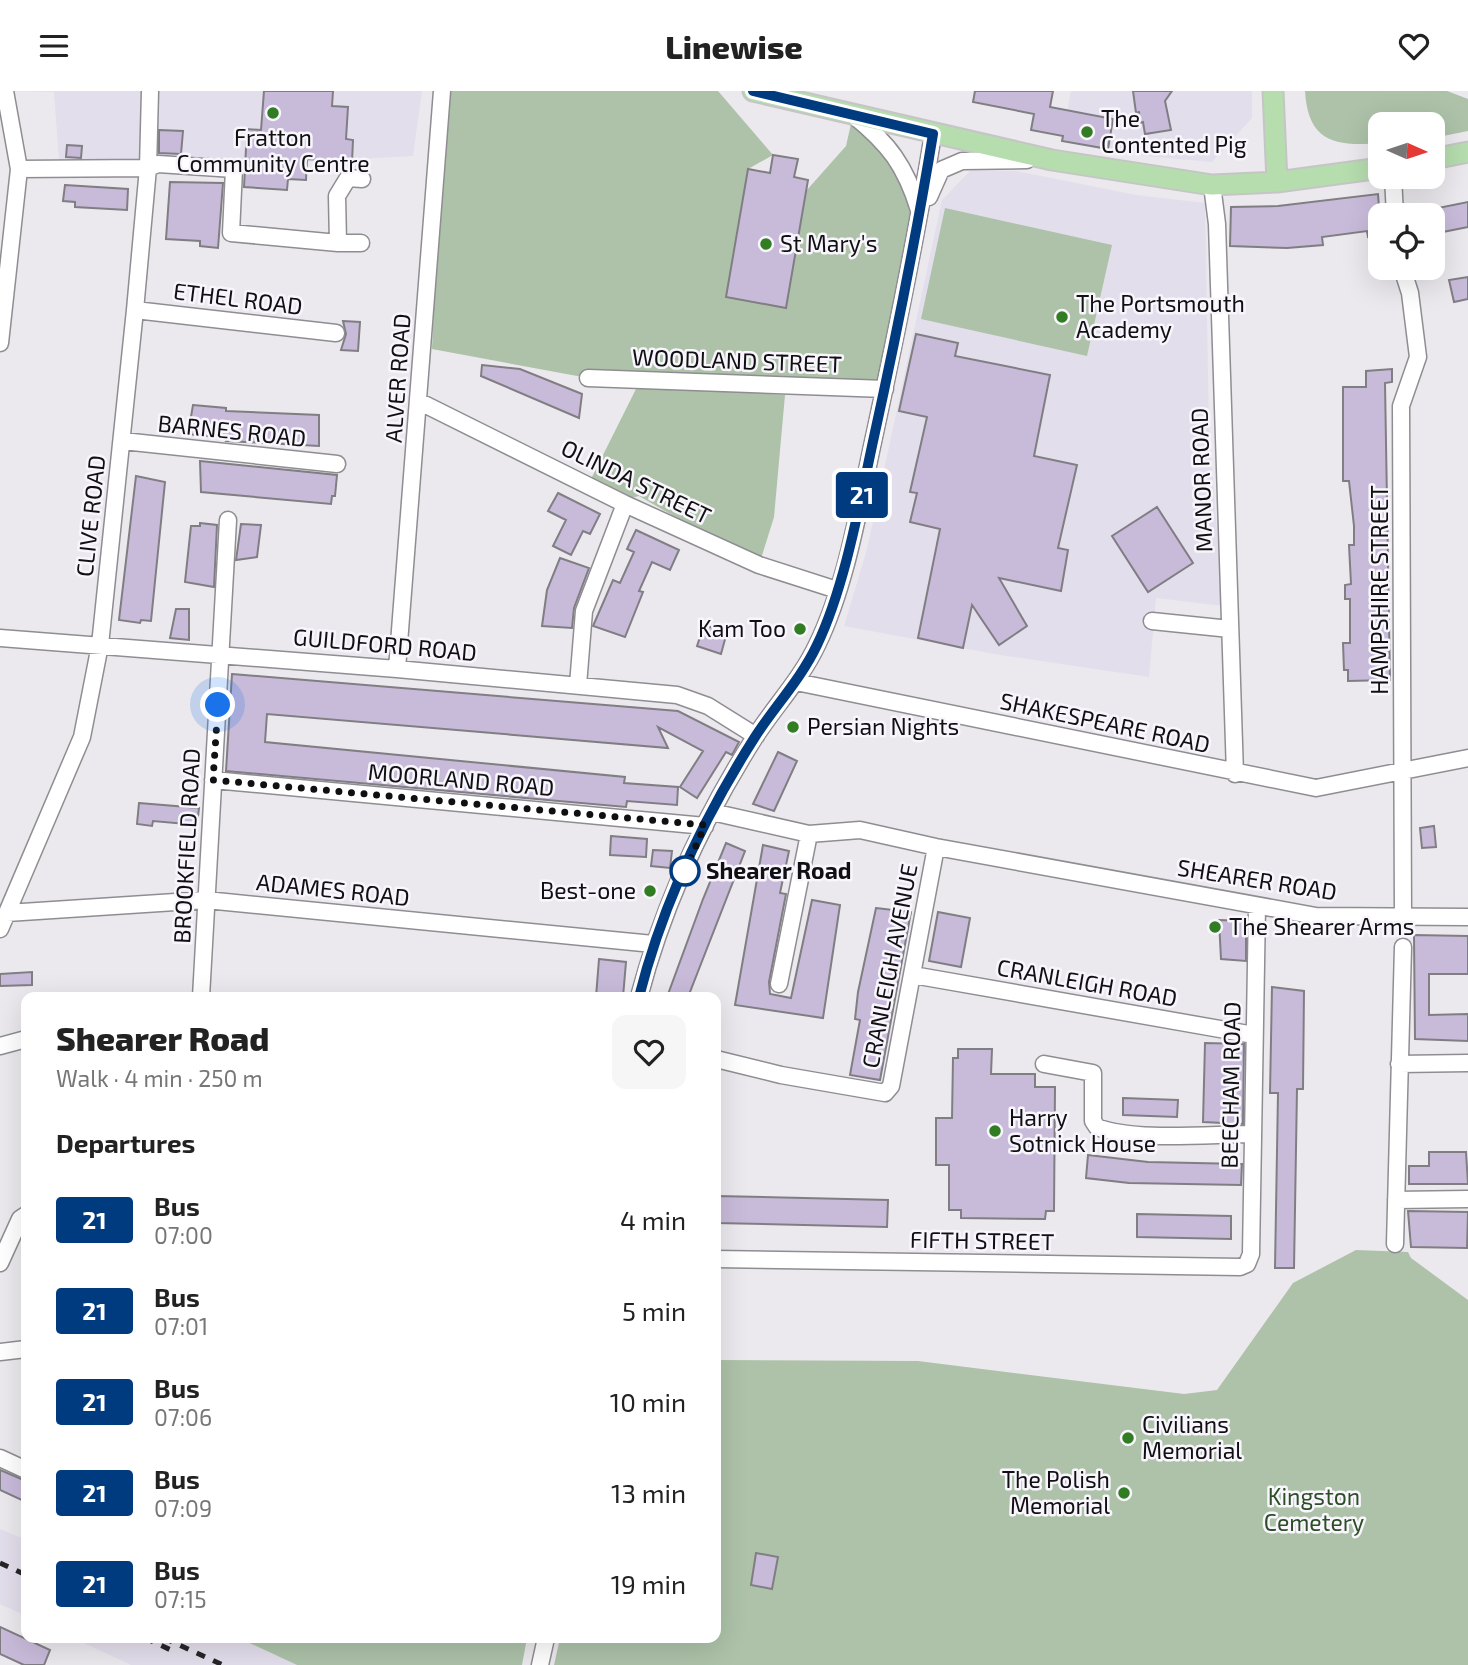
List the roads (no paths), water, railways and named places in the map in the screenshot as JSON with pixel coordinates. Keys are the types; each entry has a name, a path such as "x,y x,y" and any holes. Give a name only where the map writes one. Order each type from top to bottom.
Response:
{"main road":[{"path":"753,91 1052,160 1212,185 1277,182 1368,170"},
{"path":"1273,91 1277,182"},
{"path":"1446,156 1468,152"}],"street":[{"path":"0,343 19,169 5,91"},
{"name":"CLIVE ROAD","path":"0,929 82,737 100,645 148,168 150,91"},
{"name":"ALVER ROAD","path":"397,669 420,402 442,91"},
{"path":"853,115 882,138 898,161 910,181 921,216"},
{"path":"640,992 653,944 708,819 756,736 796,682 818,643 837,590 885,389 921,216 933,134"},
{"path":"921,216 941,170 962,161 1052,160"},
{"path":"19,169 148,168 158,164 234,169 231,233 361,243"},
{"path":"338,243 337,195 348,178 362,179"},
{"name":"MANOR ROAD","path":"1212,185 1217,224 1235,774"},
{"name":"HAMPSHIRE STREET","path":"1403,917 1401,406 1418,357 1405,280"},
{"name":"ETHEL ROAD","path":"135,310 337,333"},
{"name":"WOODLAND STREET","path":"588,379 885,389"},
{"name":"OLINDA STREET","path":"420,402 625,504 759,565 837,590"},
{"name":"BARNES ROAD","path":"122,441 337,464"},
{"path":"578,685 584,611 625,504"},
{"name":"BROOKFIELD ROAD","path":"201,992 228,520"},
{"path":"1152,621 1230,629"},
{"name":"GUILDFORD ROAD","path":"0,638 397,669 677,695 708,706 756,736"},
{"name":"SHAKESPEARE ROAD","path":"796,682 1235,774 1316,788 1468,758"},
{"name":"MOORLAND ROAD","path":"213,780 708,819"},
{"name":"SHEARER ROAD","path":"708,819 809,834 860,830 936,847 1257,906 1333,917 1468,917"},
{"path":"779,984 809,834"},
{"name":"CRANLEIGH AVENUE","path":"721,1060 781,1075 885,1093 891,1086 936,847"},
{"name":"ADAMES ROAD","path":"7,913 206,900 653,944"},
{"name":"BEECHAM ROAD","path":"1247,1264 1251,1254 1257,906"},
{"path":"1395,1244 1403,947"},
{"name":"CRANLEIGH ROAD","path":"913,975 1254,1035"},
{"path":"0,1046 21,1040"},
{"path":"1399,1064 1468,1063"},
{"path":"1044,1064 1093,1073 1093,1121 1097,1128 1129,1134 1253,1134"},
{"path":"1396,1201 1468,1199"},
{"path":"0,1263 21,1218"},
{"name":"FIFTH STREET","path":"721,1259 1240,1267 1247,1264"},
{"path":"0,1352 21,1350"},
{"path":"0,1458 21,1468"},
{"path":"540,1665 545,1643"}],"railway":[{"path":"0,1563 21,1573"},
{"path":"156,1643 173,1651"},
{"path":"175,1643 223,1665"}],"place":[{"name":"Fratton Community Centre","path":"273,113"},
{"name":"The Contented Pig","path":"1087,132"},
{"name":"St Mary's","path":"766,244"},
{"name":"The Portsmouth Academy","path":"1062,317"},
{"name":"Kam Too","path":"800,629"},
{"name":"Persian Nights","path":"793,727"},
{"name":"Shearer Road","path":"685,871"},
{"name":"Best-one","path":"650,891"},
{"name":"The Shearer Arms","path":"1215,927"},
{"name":"Harry Sotnick House","path":"995,1131"},
{"name":"Civilians Memorial","path":"1128,1438"},
{"name":"The Polish Memorial","path":"1124,1493"}],"park label":[{"name":"Kingston Cemetery","path":"1314,1510"}]}
